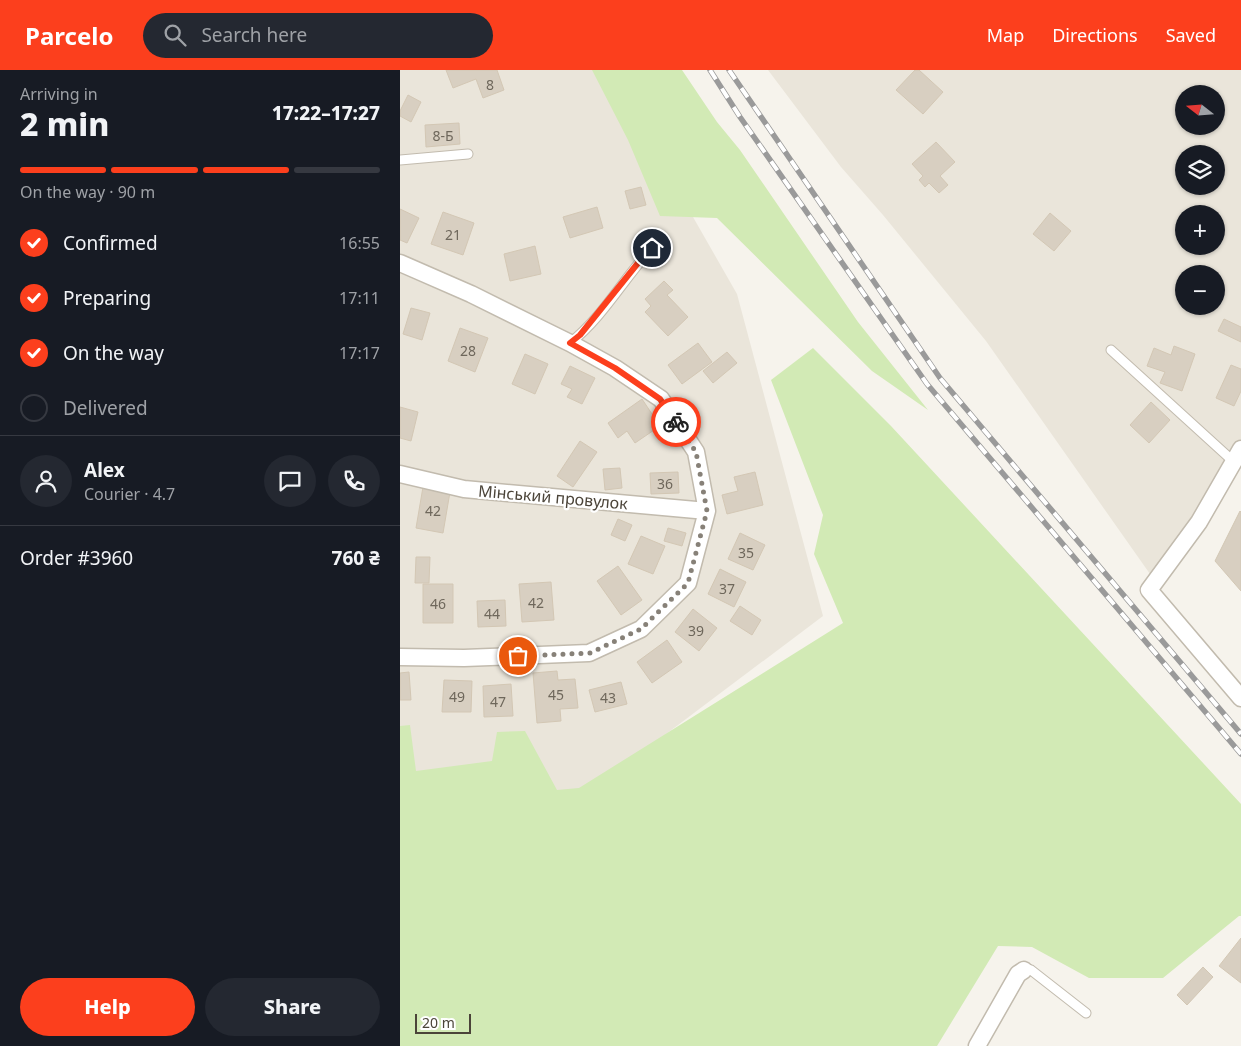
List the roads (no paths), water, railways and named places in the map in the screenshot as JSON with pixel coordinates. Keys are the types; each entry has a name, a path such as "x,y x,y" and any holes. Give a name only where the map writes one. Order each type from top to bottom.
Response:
{"street":[{"path":"400,263 471,294 570,343 615,368 660,399 696,452 707,511 688,583 641,629 590,653 464,658 400,657"},
{"path":"1237,456 1199,522 1148,590 1241,698"},
{"name":"Мінський провулок","path":"400,474 464,488 707,511"},
{"path":"977,1046 1018,974 1024,970"}],"lane":[{"path":"400,160 468,154"},
{"path":"570,343 580,335 652,248"},
{"path":"1111,350 1237,456"},
{"path":"1024,970 1031,970 1086,1013"}],"railway":[{"path":"710,70 740,117 927,384 1241,754"},
{"path":"729,70 940,378 1241,734"}]}
